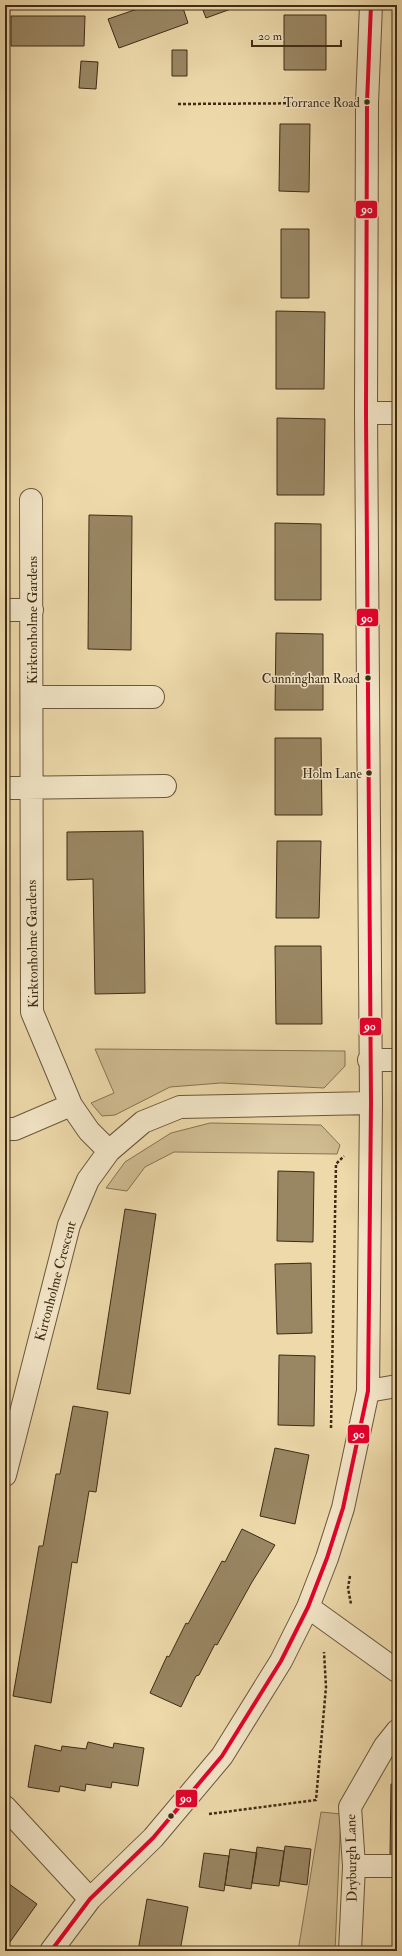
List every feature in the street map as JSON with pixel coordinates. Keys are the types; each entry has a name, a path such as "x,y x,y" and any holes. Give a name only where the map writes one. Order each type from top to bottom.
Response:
{"street":[{"path":"51,1951 90,1899 154,1838 222,1756 281,1661 315,1612 327,1558 343,1508 368,1391 371,1103 366,413 367,103 371,5"},
{"path":"366,413 397,413"},
{"name":"Kirktonholme Gardens","path":"31,500 33,697 31,788 32,1012 71,1105 89,1131 109,1151"},
{"path":"5,610 32,610"},
{"path":"33,697 153,697"},
{"path":"5,788 165,786"},
{"path":"370,1060 397,1060"},
{"name":"Kirtonholme Crescent","path":"5,1475 69,1225 88,1180 109,1151 143,1122 180,1107 371,1103"},
{"path":"5,1129 15,1129 71,1105"},
{"path":"368,1391 397,1386"},
{"path":"315,1612 397,1671"},
{"name":"Dryburgh Lane","path":"350,1951 354,1866 350,1807 385,1746 397,1731"},
{"path":"5,1807 90,1899"},
{"path":"354,1866 397,1866"}],"path":[{"path":"178,104 367,103"},
{"path":"331,1432 336,1164 370,1132"},
{"path":"169,1820 316,1800 326,1687 315,1612"}],"shaded area":[{"path":"95,1049 345,1051 345,1066 324,1088 221,1083 170,1087 115,1115 102,1116 91,1103 114,1093"},
{"path":"210,1123 321,1125 340,1145 337,1154 174,1152 145,1167 127,1191 106,1188 125,1162 171,1133"},
{"path":"321,1812 341,1814 335,1951 298,1951"}],"building":[{"path":"149,5 182,5 188,23 119,48 108,19"},
{"path":"201,5 242,5 206,18"},
{"path":"284,15 326,15 326,70 284,70"},
{"path":"11,16 85,16 84,46 11,46"},
{"path":"172,50 187,50 187,76 172,76"},
{"path":"81,61 98,62 96,89 79,88"},
{"path":"280,124 310,124 309,192 279,191"},
{"path":"281,229 309,229 309,298 281,298"},
{"path":"276,311 325,312 324,389 276,389"},
{"path":"277,418 325,419 324,495 277,495"},
{"path":"89,515 132,516 131,650 88,649"},
{"path":"275,523 321,524 321,600 275,600"},
{"path":"276,633 323,634 323,710 275,710"},
{"path":"275,738 321,738 322,815 275,815"},
{"path":"143,831 145,993 95,994 93,879 67,880 67,832"},
{"path":"277,841 321,841 319,918 276,918"},
{"path":"275,946 321,946 322,1024 276,1024"},
{"path":"278,1171 314,1172 313,1242 277,1241"},
{"path":"125,1209 156,1214 130,1394 97,1389"},
{"path":"311,1263 312,1333 277,1334 275,1264"},
{"path":"279,1355 315,1356 314,1426 278,1425"},
{"path":"73,1406 108,1412 96,1492 89,1491 77,1563 72,1562 51,1703 13,1696 39,1546 43,1546 56,1474 60,1474"},
{"path":"275,1448 309,1455 295,1524 260,1516"},
{"path":"242,1529 275,1545 252,1582 217,1645 215,1644 199,1675 196,1676 181,1707 150,1693 167,1656 169,1657 186,1623 188,1624 222,1561 225,1562"},
{"path":"88,1742 113,1748 114,1743 144,1748 138,1786 112,1782 111,1788 86,1784 85,1791 60,1786 59,1792 28,1787 35,1745 61,1751 62,1746 86,1749"},
{"path":"391,1784 397,1784 397,1855 390,1855"},
{"path":"285,1846 311,1849 307,1885 280,1881"},
{"path":"257,1847 284,1851 279,1886 252,1883"},
{"path":"230,1849 257,1853 251,1889 225,1885"},
{"path":"204,1853 229,1856 224,1891 199,1887"},
{"path":"5,1881 37,1904 5,1949"},
{"path":"147,1899 188,1907 180,1951 138,1951"}],"transit line":[{"name":"90","path":"51,1951 90,1899 153,1838 222,1756 281,1661 308,1607 327,1558 343,1508 368,1391 371,1103 366,413 367,103 371,5"}],"place":[{"name":"Torrance Road","path":"367,102"},
{"name":"Cunningham Road","path":"368,678"},
{"name":"Holm Lane","path":"369,773"}]}
